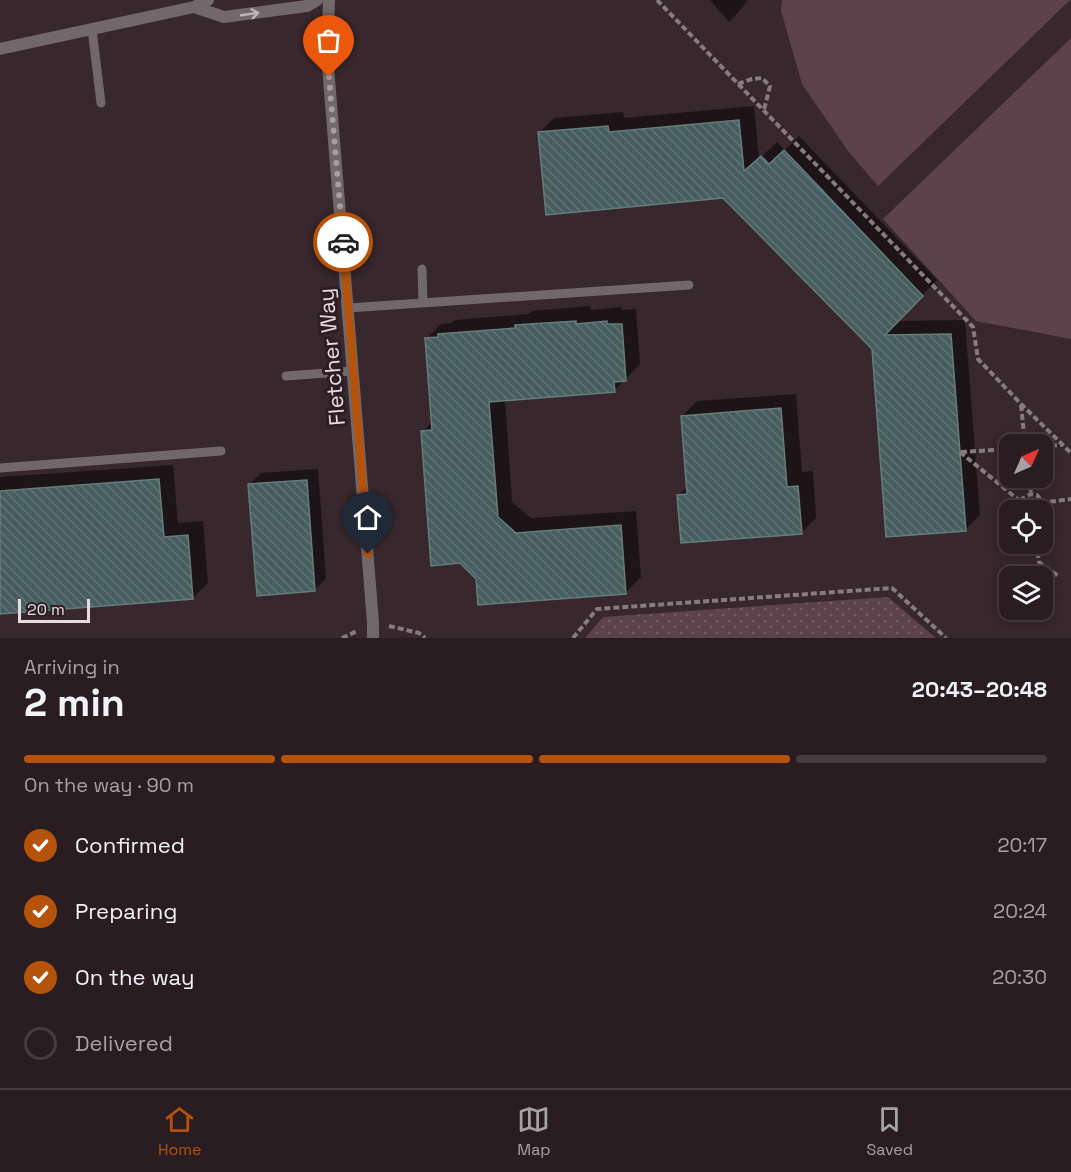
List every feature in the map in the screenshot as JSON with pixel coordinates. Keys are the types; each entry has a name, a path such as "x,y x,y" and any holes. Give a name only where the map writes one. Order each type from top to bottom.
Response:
{"street":[{"path":"0,49 194,8 208,0"},
{"path":"194,8 224,17 307,6 317,0"},
{"name":"Fletcher Way","path":"329,0 327,54 373,638"}],"lane":[{"path":"92,29 100,103"},
{"path":"422,269 423,303"},
{"path":"348,308 689,285"},
{"path":"286,376 353,371"},
{"path":"0,468 221,451"}],"path":[{"path":"657,0 973,327 978,359 1071,453"},
{"path":"738,84 762,78 770,86 764,110"},
{"path":"1021,404 1024,434"},
{"path":"1053,445 1061,444"},
{"path":"999,450 960,452 999,484"},
{"path":"1004,488 1019,500"},
{"path":"1030,488 1031,494"},
{"path":"1022,500 1024,496 1031,494 1037,495 1040,500"},
{"path":"1053,501 1071,499"},
{"path":"1038,554 1039,562 1058,576"},
{"path":"573,638 597,609 892,588 946,638"}],"shaded area":[{"path":"782,0 1070,0 878,186 848,151 802,84 781,11"},
{"path":"1071,38 1071,339 976,321 883,219"},
{"path":"888,597 936,638 585,638 603,617"}],"building":[{"path":"739,120 744,171 761,156 769,164 784,150 923,296 885,335 951,334 966,531 886,537 872,349 723,198 546,215 538,132 608,126 609,132"},
{"path":"576,321 576,324 607,321 607,324 622,324 626,381 614,382 615,392 489,402 498,517 516,533 621,525 626,594 478,605 476,579 460,563 431,566 421,431 432,430 425,338 438,337 438,334 515,328 515,325"},
{"path":"781,408 787,487 798,486 802,534 681,543 677,495 687,494 681,416"},
{"path":"159,479 164,537 188,535 193,599 0,614 0,491"},
{"path":"307,480 315,591 257,596 248,484"}],"way so far":[{"path":"329,77 343,242"}],"route":[{"path":"343,242 368,554"}]}
